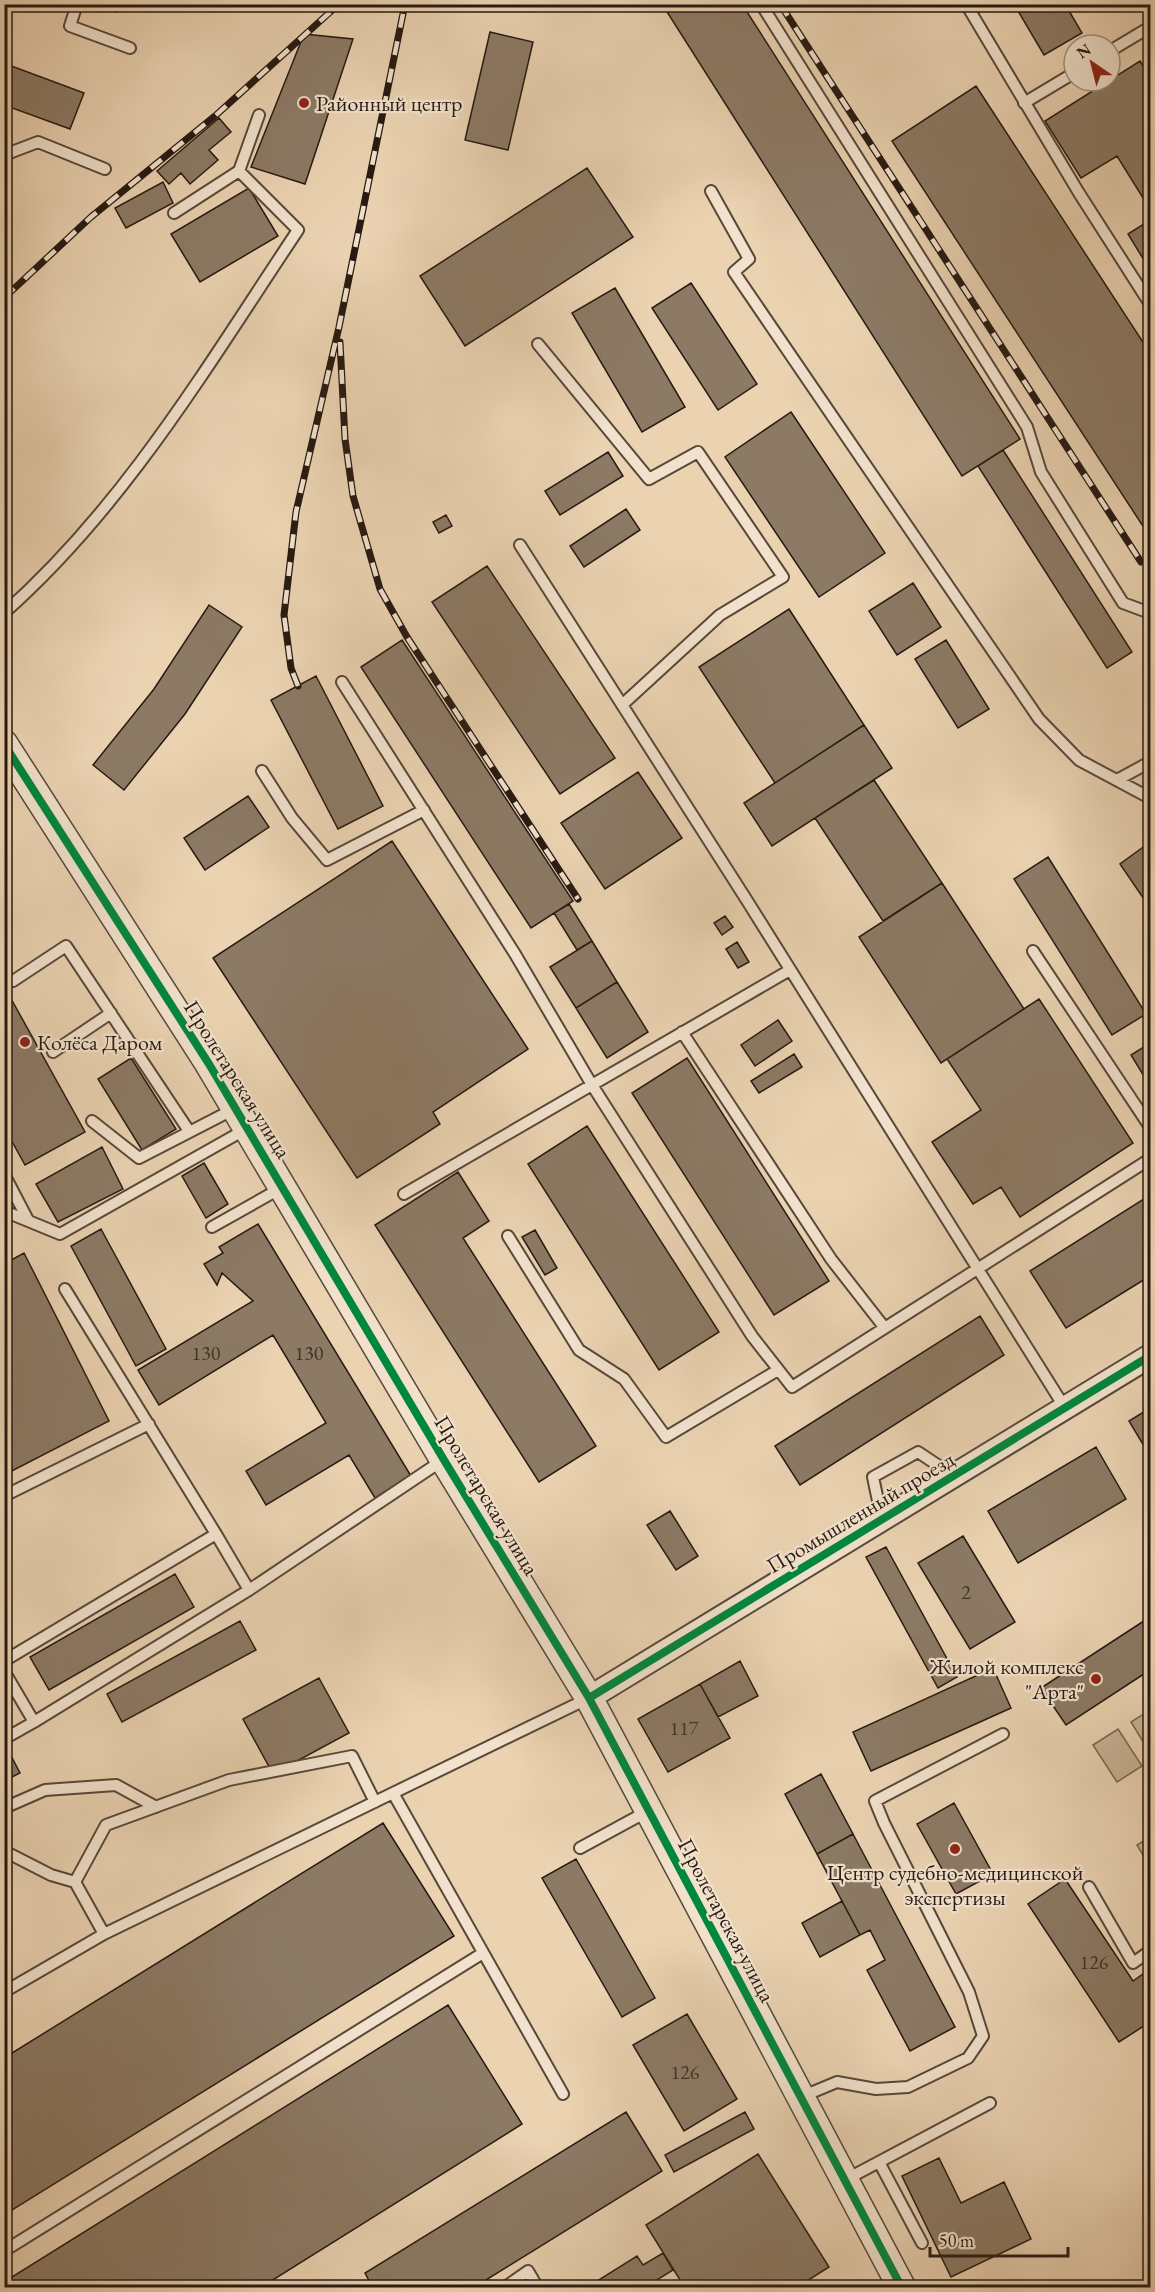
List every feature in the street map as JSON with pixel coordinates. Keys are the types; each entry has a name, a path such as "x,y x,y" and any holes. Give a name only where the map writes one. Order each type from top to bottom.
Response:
{"street":[{"name":"Пролетарская улица","path":"4,744 209,1064 444,1460 589,1698 902,2288"},
{"name":"Промышленный проезд","path":"589,1698 1150,1356"}],"lane":[{"path":"77,4 70,26 130,48"},
{"path":"761,4 1027,427 1041,472 1123,603 1150,613"},
{"path":"966,4 1024,103 1150,304"},
{"path":"1122,44 1150,27"},
{"path":"1024,103 1062,80"},
{"path":"174,213 239,171 259,115"},
{"path":"4,154 38,142 105,168"},
{"path":"4,613 40,581 141,464 298,230 239,171"},
{"path":"711,191 749,259 734,272 1038,719 1079,760 1150,798"},
{"path":"538,344 649,479 698,452 783,577 720,615 622,705"},
{"path":"520,545 1065,1408"},
{"path":"342,682 515,954 592,1085 752,1336 792,1388 1150,1159"},
{"path":"1117,780 1150,762"},
{"path":"262,771 292,818 327,860 424,810"},
{"path":"14,981 66,946 189,1131"},
{"path":"1033,951 1150,1127"},
{"path":"404,1194 790,970"},
{"path":"53,1052 111,1013"},
{"path":"682,1032 831,1259 884,1328"},
{"path":"92,1121 139,1158 189,1131 242,1118"},
{"path":"4,1212 60,1234 242,1118"},
{"path":"4,1174 28,1220"},
{"path":"212,1227 283,1187"},
{"path":"508,1236 579,1350 624,1379 666,1437 778,1370"},
{"path":"65,1289 249,1590"},
{"path":"4,1496 149,1424"},
{"path":"882,1520 873,1477 918,1452 954,1476"},
{"path":"4,1739 249,1590 444,1460"},
{"path":"4,1661 216,1534"},
{"path":"4,1671 34,1722"},
{"path":"4,1992 104,1934 589,1698"},
{"path":"800,2097 837,2082 876,2089 908,2087 968,2058 983,2036 969,1992 875,1801 1003,1734"},
{"path":"75,1882 106,1825 229,1780 352,1756 375,1802"},
{"path":"4,1808 45,1790 116,1785 156,1807"},
{"path":"393,1793 563,2094"},
{"path":"580,1848 648,1810"},
{"path":"4,1851 51,1875 75,1882 104,1934"},
{"path":"1089,1887 1133,1962 1150,1951"},
{"path":"4,2251 483,1953"},
{"path":"844,2180 990,2103"},
{"path":"879,2162 922,2243"},
{"path":"504,2288 528,2271 538,2288"}],"shaded area":[{"path":"1150,1710 1150,1753 1131,1722"},
{"path":"1118,1729 1142,1766 1117,1782 1093,1745"},
{"path":"1150,1837 1150,1867 1137,1845"}],"building":[{"path":"93,4 119,4 116,12"},
{"path":"662,4 742,4 1020,439 962,476"},
{"path":"1014,4 1065,4 1082,33 1062,33 1062,45 1044,55"},
{"path":"490,32 533,42 508,150 465,140"},
{"name":"Районный центр","path":"304,34 353,39 305,184 251,167"},
{"path":"1140,61 1150,78 1150,204 1148,206 1117,156 1081,178 1045,121 1089,93 1122,93 1122,72"},
{"path":"6,64 84,93 70,129 4,105"},
{"path":"976,86 1150,353 1150,537 892,141"},
{"path":"219,118 231,132 209,150 218,160 190,184 181,173 169,184 157,171"},
{"path":"587,168 633,237 465,346 420,276"},
{"path":"163,182 173,203 126,228 115,208"},
{"path":"249,188 278,236 200,282 171,234"},
{"path":"1150,220 1150,270 1128,234"},
{"path":"691,283 757,384 718,410 652,308"},
{"path":"615,288 685,407 642,432 572,313"},
{"path":"791,412 885,553 819,597 725,457"},
{"path":"1003,450 1132,652 1107,668 978,466"},
{"path":"608,452 623,476 560,515 545,491"},
{"path":"626,509 640,530 584,567 570,546"},
{"path":"446,515 452,526 439,533 433,522"},
{"path":"487,566 615,758 560,794 432,602"},
{"path":"913,583 941,627 897,655 869,611"},
{"path":"209,605 242,627 185,714 124,790 93,765 154,689"},
{"path":"789,609 864,725 775,783 699,667"},
{"path":"402,640 573,901 531,928 361,667"},
{"path":"946,640 989,709 958,728 915,659"},
{"path":"316,676 383,806 338,829 271,700"},
{"path":"864,725 892,768 772,846 744,803"},
{"path":"638,772 682,838 605,889 561,823"},
{"path":"874,780 942,883 883,921 815,818"},
{"path":"248,796 269,827 205,870 184,838"},
{"path":"392,841 528,1049 433,1112 440,1124 357,1178 213,958"},
{"path":"1146,845 1150,851 1150,908 1120,864"},
{"path":"1048,857 1146,1014 1112,1035 1014,879"},
{"path":"942,883 1024,1009 941,1063 859,937"},
{"path":"569,904 592,941 577,950 554,913"},
{"path":"725,916 733,927 722,935 714,923"},
{"path":"592,941 617,982 576,1008 550,967"},
{"path":"737,942 749,962 738,968 726,949"},
{"path":"617,982 648,1032 607,1058 576,1008"},
{"path":"4,986 85,1132 25,1165 4,1127"},
{"path":"1039,999 1133,1143 1020,1217 1001,1187 973,1204 932,1142 981,1110 947,1059"},
{"path":"778,1020 792,1041 755,1066 741,1045"},
{"path":"1150,1043 1150,1086 1131,1055"},
{"path":"794,1054 802,1067 759,1093 751,1081"},
{"path":"131,1058 176,1129 142,1150 98,1079"},
{"path":"687,1058 829,1281 774,1315 632,1093"},
{"path":"587,1126 719,1332 659,1370 528,1164"},
{"path":"102,1147 123,1189 58,1222 36,1184"},
{"path":"204,1163 228,1204 206,1218 182,1176"},
{"path":"458,1172 489,1221 463,1238 596,1446 539,1482 375,1225"},
{"path":"1150,1195 1150,1276 1066,1328 1030,1271"},
{"path":"258,1224 411,1476 375,1498 349,1455 266,1505 246,1471 326,1423 273,1335 159,1405 138,1370 253,1301 222,1273 217,1285 204,1264 223,1253 219,1247"},
{"path":"101,1229 166,1349 136,1366 71,1246"},
{"path":"535,1230 557,1268 545,1275 522,1237"},
{"path":"24,1253 109,1421 4,1475 4,1264"},
{"path":"980,1316 1004,1355 800,1485 775,1446"},
{"path":"1150,1408 1150,1456 1129,1421"},
{"path":"1096,1447 1126,1499 1018,1563 988,1511"},
{"path":"670,1511 698,1556 676,1570 647,1525"},
{"path":"963,1536 1015,1622 970,1649 918,1563"},
{"path":"886,1547 957,1677 938,1688 866,1557"},
{"path":"175,1574 194,1607 49,1690 30,1657"},
{"name":"Жилой комплекс \"Арта\"","path":"1150,1617 1150,1670 1066,1725 1041,1688"},
{"path":"240,1621 256,1650 122,1722 107,1694"},
{"path":"740,1661 758,1696 718,1717 700,1684"},
{"path":"993,1668 1011,1708 871,1771 853,1732"},
{"path":"319,1678 349,1733 273,1774 243,1719"},
{"path":"700,1684 730,1738 668,1772 638,1719"},
{"path":"9,1752 20,1773 4,1781 4,1754"},
{"path":"821,1774 853,1834 817,1854 785,1794"},
{"name":"Центр судебно-медицинской экспертизы","path":"954,1803 993,1874 956,1894 917,1824"},
{"path":"383,1823 454,1936 4,2215 4,2058"},
{"path":"853,1834 955,2027 910,2051 867,1970 885,1960 870,1930 860,1935 817,1854"},
{"path":"576,1859 655,1998 622,2017 542,1878"},
{"path":"1065,1879 1133,1981 1150,1969 1150,2022 1119,2042 1028,1904"},
{"path":"842,1901 860,1935 820,1957 802,1923"},
{"path":"448,2005 522,2124 260,2288 4,2288 4,2282"},
{"path":"687,2014 737,2099 684,2131 633,2045"},
{"path":"626,2112 662,2171 473,2288 373,2288 365,2273"},
{"path":"745,2112 754,2129 674,2172 665,2155"},
{"path":"758,2154 829,2267 796,2288 685,2288 646,2225"},
{"path":"939,2158 961,2203 1004,2182 1031,2239 951,2277 902,2176"},
{"path":"663,2253 673,2270 644,2288 586,2288 637,2256 643,2265"}],"railway":[{"path":"4,298 91,217 215,116 339,4"},
{"path":"298,686 291,668 284,615 296,512 339,327 405,4"},
{"path":"780,4 1141,562"},
{"path":"340,342 345,439 353,496 380,589 407,637 578,899"}],"cycle path":[{"path":"4,744 209,1064 444,1460 589,1698 902,2288"},
{"path":"589,1698 1150,1356"}],"place":[{"name":"Районный центр","path":"304,103"},
{"name":"Колёса Даром","path":"25,1042"},
{"name":"Жилой комплекс \"Арта\"","path":"1096,1679"},
{"name":"Центр судебно-медицинской экспертизы","path":"955,1849"}]}
